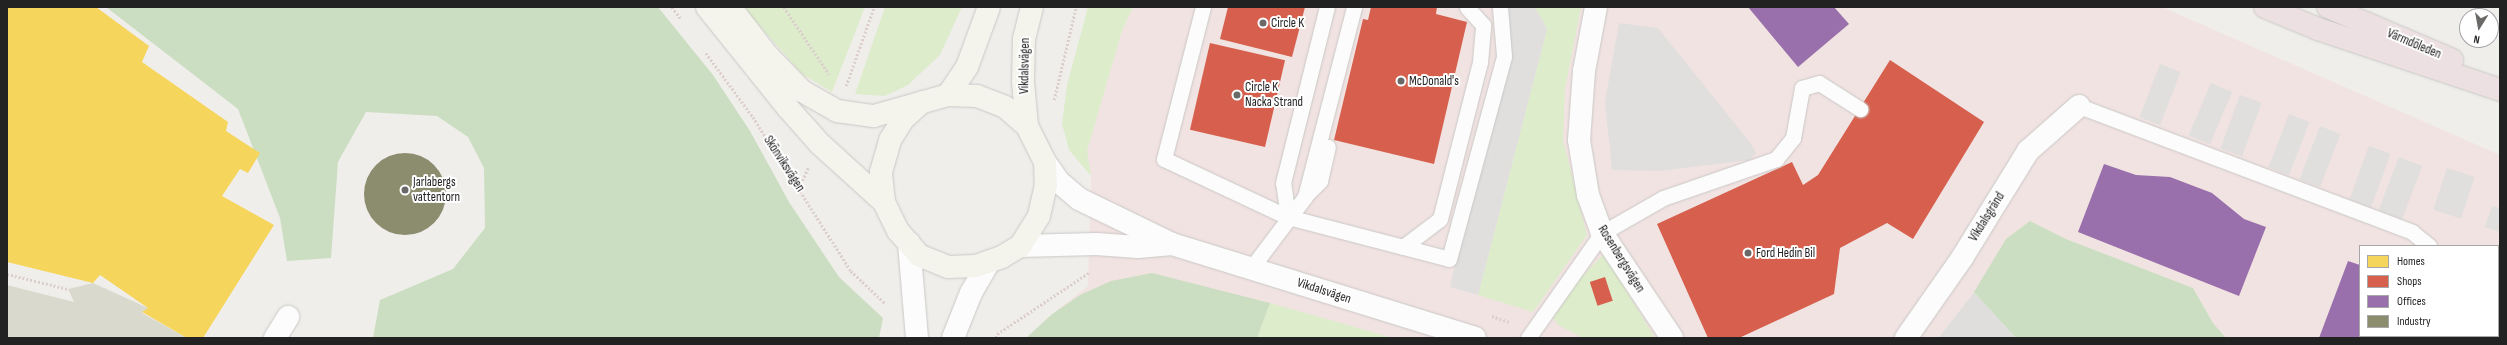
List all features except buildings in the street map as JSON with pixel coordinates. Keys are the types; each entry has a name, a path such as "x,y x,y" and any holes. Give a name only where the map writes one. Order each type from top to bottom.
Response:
{"highway":[{"path":"2265,7 2318,29 2500,90"},
{"name":"Värmdöleden","path":"2328,7 2500,81"}],"street":[{"path":"707,7 788,108 820,144 884,202"},
{"path":"730,7 768,56 802,90 837,111 874,116 922,102 948,95 977,96 1005,107 1027,126 1045,162 1046,185 1039,216 1020,246 989,262 976,266 948,267 918,255 898,231 884,202 881,172 890,140 903,119 922,102"},
{"path":"948,95 967,67 989,7"},
{"name":"Vikdalsvägen","path":"1027,126 1023,82 1024,39 1032,7"},
{"name":"Rosenbergsvägen","path":"1596,7 1584,71 1579,140 1588,195 1602,233 1672,338"},
{"name":"Vikdalsgränd","path":"1906,338 1962,258 2028,151 2079,106"},
{"name":"Vikdalsvägen","path":"1045,162 1059,182 1079,199 1172,244 1252,267 1475,338"},
{"path":"909,243 917,338"},
{"name":"Vikdalsvägen","path":"1020,246 1096,244 1138,247 1172,244"},
{"path":"953,338 971,293 989,262"},
{"path":"275,338 288,317"}],"lane":[{"path":"1203,7 1164,159 1288,217 1449,259 1504,56 1500,7"},
{"path":"1288,217 1283,182 1327,7"},
{"path":"1305,197 1354,7"},
{"path":"1252,267 1288,217 1320,181 1358,22 1363,7"},
{"path":"1403,247 1440,219 1480,62 1483,25 1467,7"},
{"path":"1528,338 1602,233 1663,198 1776,159 1793,138 1802,88 1819,83 1860,109"},
{"path":"2079,106 2412,232 2428,245"}],"path":[{"path":"672,7 686,25"},
{"path":"784,7 831,75"},
{"path":"843,94 874,7"},
{"name":"Skönviksvägen","path":"704,50 753,117 851,271 889,307"},
{"path":"799,188 809,166"},
{"path":"7,274 68,289"}],"shaded area":[{"path":"1133,7 2162,7 2500,155 2500,338 2226,338 2213,323 2193,288 2066,239 2030,221 1938,338 1081,338 1051,315 1088,286 1091,176 1087,151 1122,31"},
{"path":"1499,7 1535,7 1547,29 1478,295 1450,287 1502,57"},
{"path":"1619,23 1658,28 1752,145 1756,153 1749,160 1660,171 1612,170 1605,102"},
{"path":"2160,64 2181,72 2160,125 2140,117"},
{"path":"2211,83 2232,92 2210,144 2189,135"},
{"path":"2240,95 2262,103 2242,156 2221,149"},
{"path":"2289,114 2310,122 2289,175 2269,167"},
{"path":"2320,126 2341,134 2320,187 2300,179"},
{"path":"2369,146 2391,154 2371,207 2350,200"},
{"path":"2399,157 2422,166 2402,219 2379,210"},
{"path":"2447,168 2475,177 2461,219 2433,210"},
{"path":"2492,206 2500,208 2500,232 2485,227"},
{"path":"93,283 148,308 142,313 187,338 7,338 7,285 74,302 68,289"},
{"path":"1974,292 2015,337 2016,338 1938,338"}],"green space":[{"path":"106,7 658,7 713,75 750,131 789,202 839,277 883,318 879,338 373,338 380,300 453,269 485,228 484,168 468,137 437,116 366,112 338,162 331,258 287,261 280,218 238,109"},
{"path":"743,7 865,7 832,92 802,74"},
{"path":"885,7 962,7 940,55 908,85 885,96 855,94"},
{"path":"1088,7 1133,7 1122,31 1087,151 1091,176 1069,150 1062,124 1067,85"},
{"path":"1535,7 1581,7 1565,89 1563,140 1587,235 1533,312 1478,295 1547,29"},
{"path":"2030,221 2066,239 2193,288 2213,323 2226,338 2015,337 1974,292 2006,239"},
{"path":"1604,254 1655,338 1583,338 1558,325 1553,317 1575,283"},
{"path":"1152,273 1270,303 1257,338 1026,338 1051,315 1080,295 1111,281"},
{"path":"1270,303 1355,327 1392,338 1257,338"}],"place":[{"name":"Circle K","path":"1263,23"},
{"name":"McDonald's","path":"1401,81"},
{"name":"Circle K Nacka Strand","path":"1237,95"},
{"name":"Jarlabergs vattentorn","path":"405,190"},
{"name":"Ford Hedin Bil","path":"1748,253"}]}
